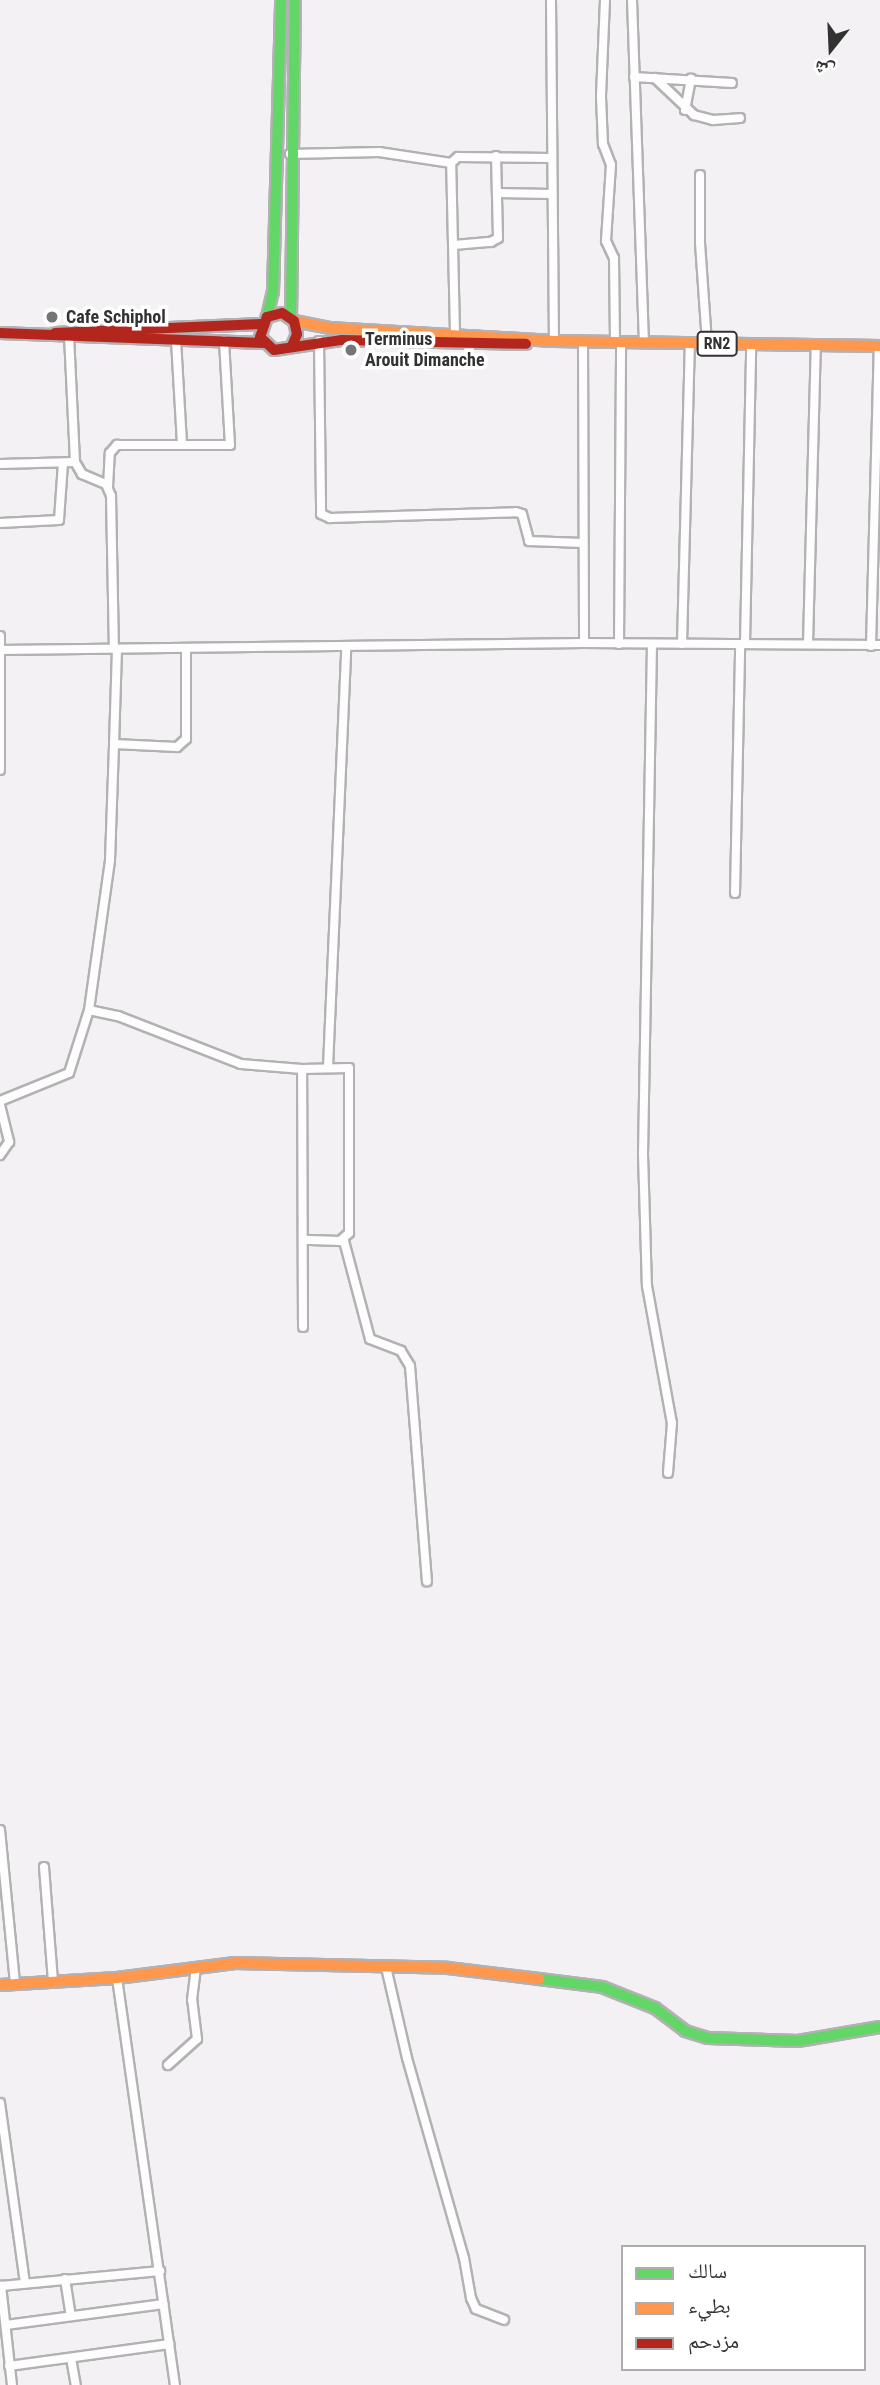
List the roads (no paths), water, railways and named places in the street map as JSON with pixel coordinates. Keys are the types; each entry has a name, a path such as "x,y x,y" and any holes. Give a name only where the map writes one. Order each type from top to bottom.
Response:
{"street":[{"path":"264,343 264,321 273,292 281,0"},
{"path":"292,345 297,334 293,319 290,154 295,0"},
{"path":"551,0 554,341"},
{"path":"605,0 601,97 603,144 611,165 606,242 614,258 618,342 619,644"},
{"path":"632,0 644,343"},
{"path":"634,77 732,83"},
{"path":"655,78 685,110 713,120 740,118"},
{"path":"685,110 691,79"},
{"path":"290,154 379,152 451,163 458,157 552,158"},
{"path":"454,245 491,242 498,238 496,156"},
{"path":"451,163 454,333"},
{"path":"700,175 699,243 705,269 707,344"},
{"path":"497,193 552,194"},
{"name":"RN2","path":"70,334 264,321 276,313 329,328 454,333 554,341"},
{"name":"RN2","path":"0,334 224,340 264,343 280,350 292,345 319,341 511,344 583,341 751,346 879,346"},
{"path":"70,334 75,462 82,474 108,487"},
{"path":"176,340 182,445"},
{"path":"0,1155 9,1142 0,1103 69,1073 89,1010 110,860 115,649 108,487 110,453 117,445 228,446 233,440 224,340"},
{"path":"319,341 321,514 330,518 516,512 523,517 529,541 583,543"},
{"path":"583,341 584,643"},
{"path":"682,644 690,343"},
{"path":"808,644 816,345"},
{"path":"735,893 751,346"},
{"path":"0,650 346,648 584,643 876,645 879,346"},
{"path":"0,464 75,462"},
{"path":"0,523 59,520 62,463"},
{"path":"0,636 0,769"},
{"path":"652,644 643,1154 648,1298 672,1423 668,1473"},
{"path":"114,744 184,744 186,648"},
{"path":"328,1067 346,648"},
{"path":"89,1010 118,1016 241,1064 302,1069 349,1068 349,1233 344,1241 370,1339 401,1351 410,1366 427,1581"},
{"path":"302,1069 303,1327"},
{"path":"303,1240 344,1241"},
{"path":"0,1830 15,1984"},
{"path":"44,1867 53,1982"},
{"path":"0,1985 117,1978 236,1963 490,1971 602,1987 655,2008 685,2031 708,2038 797,2041 880,2028"},
{"path":"168,2065 197,2039 192,2000 195,1967"},
{"path":"386,1967 407,2058 464,2258 471,2298 476,2309 504,2320"},
{"path":"117,1978 175,2385"},
{"path":"0,2103 25,2283"},
{"path":"12,2385 1,2286 160,2271"},
{"path":"65,2279 71,2315"},
{"path":"6,2325 164,2304"},
{"path":"9,2366 169,2344"},
{"path":"71,2358 76,2385"}],"place":[{"name":"Cafe Schiphol","path":"52,317"},
{"name":"Terminus Arouit Dimanche","path":"351,350"}]}
